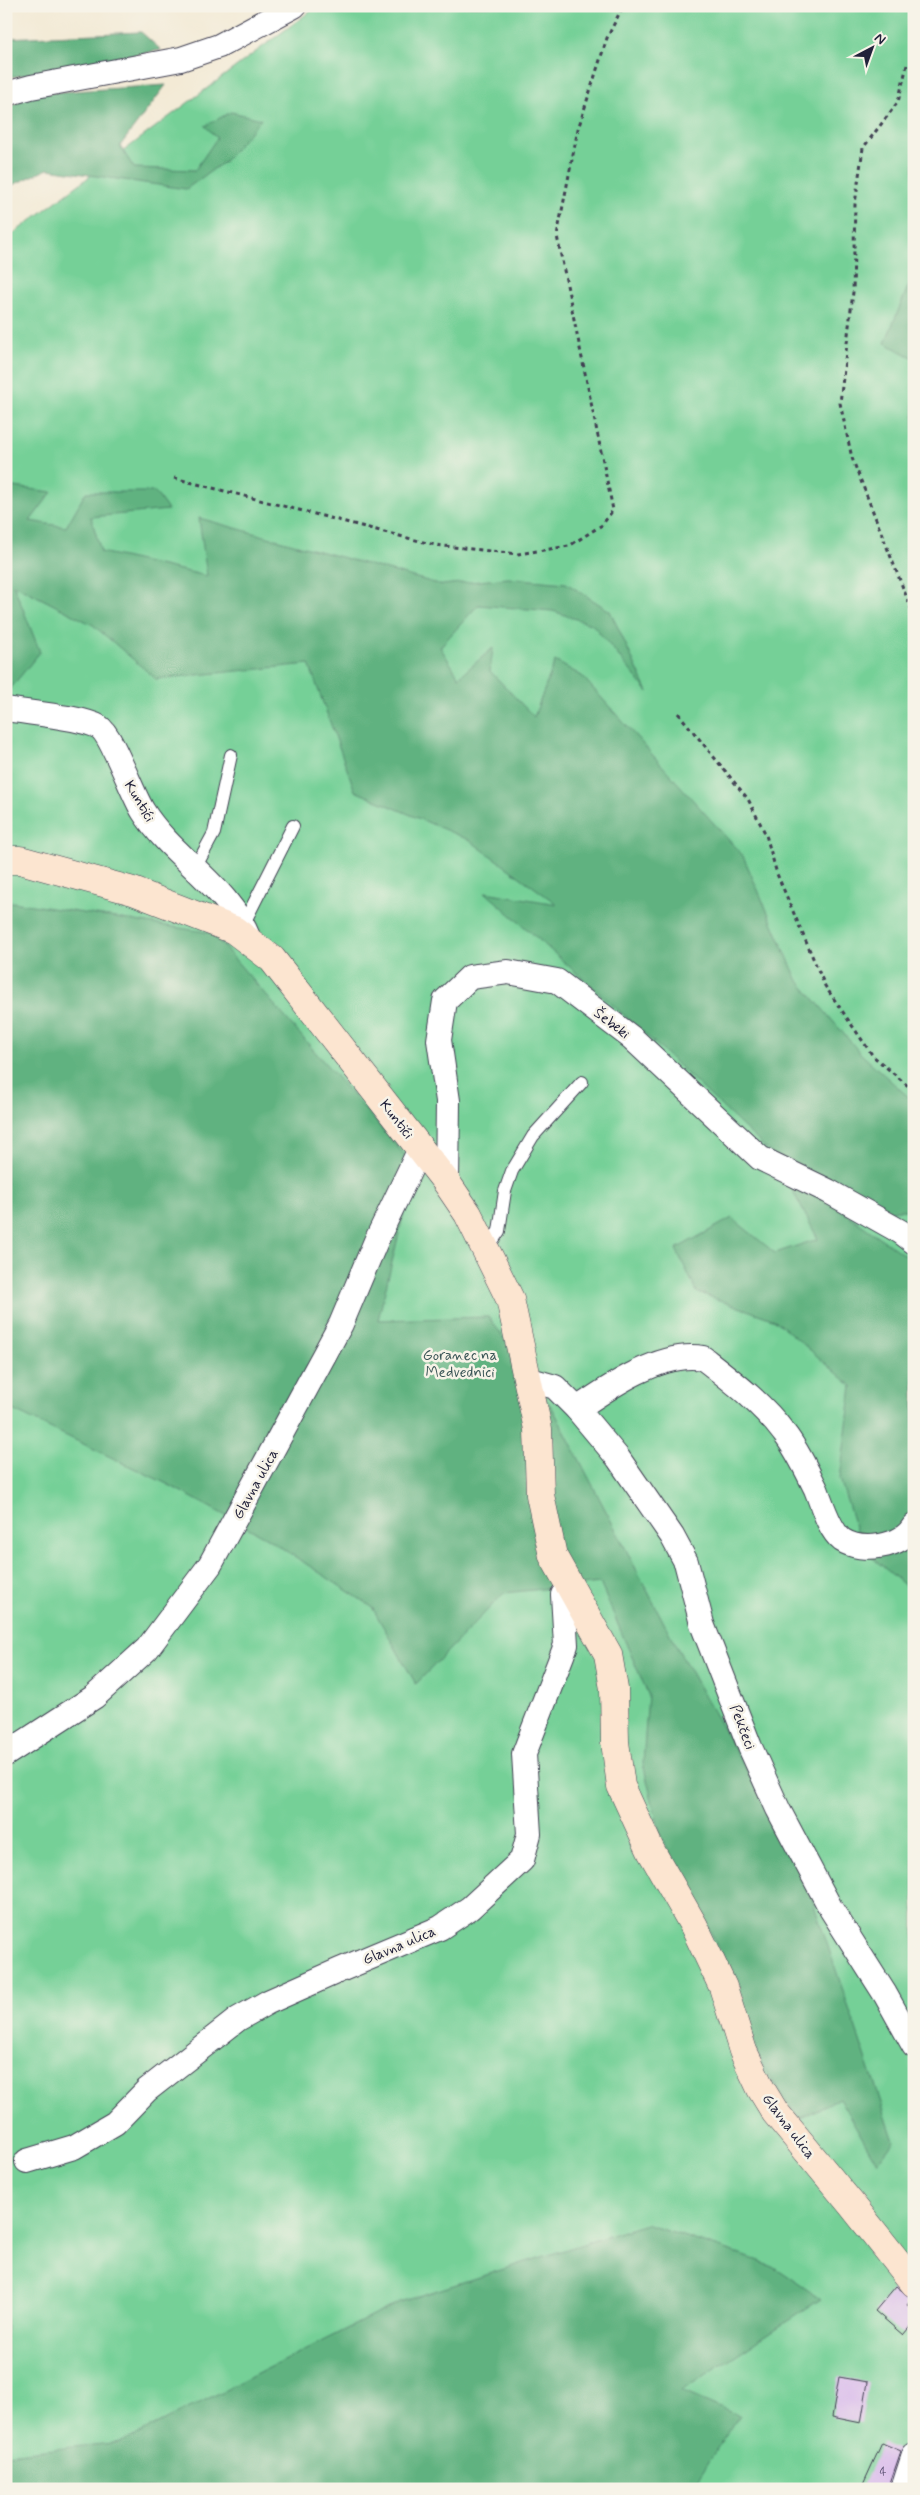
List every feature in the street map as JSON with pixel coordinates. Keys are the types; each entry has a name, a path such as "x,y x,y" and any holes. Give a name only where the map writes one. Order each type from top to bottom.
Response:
{"street":[{"path":"6,94 31,87 181,59 220,46 294,6"},
{"name":"Kuntići","path":"6,709 85,721 106,733 143,811 164,838 214,887 247,933 272,959 447,1183"},
{"name":"Kuntići","path":"6,860 20,860 133,891 234,930 247,933"},
{"name":"Šebeki","path":"447,1183 448,1101 439,1040 445,1001 470,977 508,972 557,981 632,1038 760,1158 828,1190 901,1232 914,1242"},
{"name":"Glavna ulica","path":"6,1754 94,1697 147,1649 210,1565 342,1324 376,1241 420,1149"},
{"name":"Glavna ulica","path":"447,1183 468,1214 510,1299 538,1430 542,1504 552,1556 608,1654 614,1689 614,1742 621,1786 651,1851 694,1926 723,1987 743,2050 761,2089 775,2112 914,2284"},
{"path":"577,1409 630,1376 674,1358 693,1356 704,1358 763,1409 785,1433 814,1486 834,1530 842,1540 854,1544 884,1547 910,1532 914,1526"},
{"name":"Pekčeci","path":"527,1378 555,1387 577,1409 618,1458 672,1536 686,1562 702,1624 750,1747 778,1809 831,1909 885,1994 907,2038 914,2046"},
{"name":"Glavna ulica","path":"27,2161 74,2147 115,2123 147,2090 238,2019 268,2002 440,1928 470,1908 522,1860 529,1834 524,1754 566,1645 563,1595 570,1588"},
{"path":"903,2489 914,2455"}],"lane":[{"path":"195,868 214,834 231,755"},
{"path":"247,933 293,826"},
{"path":"486,1250 499,1231 505,1191 512,1171 533,1136 582,1082"}],"path":[{"path":"174,478 435,545 518,554 569,546 602,525 613,510 557,236 578,129 607,38 623,6"},
{"path":"907,65 898,102 863,148 855,204 853,292 840,403 852,458 914,616"},
{"path":"678,713 748,799 766,835 777,874 826,986 873,1056 914,1091"}],"green space":[{"name":"Goranec na Medvednici","path":"317,6 914,6 914,2489 6,2489 6,239"},
{"path":"141,32 161,50 6,78 6,38"},
{"path":"166,85 120,146 134,168 195,170 217,138 205,126 231,112 261,119 225,161 186,189 48,169 6,188 6,110 29,94"},
{"path":"914,272 914,358 885,343"},
{"path":"6,486 52,492 30,521 66,527 86,492 155,492 168,510 91,517 101,552 207,576 199,518 442,585 508,578 566,583 610,611 648,692 593,625 553,611 478,605 440,647 459,677 493,648 490,671 534,717 555,661 582,676 743,856 797,979 861,1054 914,1102 914,1202 907,1210 842,1211 914,1262 914,1593 862,1549 840,1479 852,1386 775,1320 697,1292 676,1249 732,1218 775,1253 818,1239 775,1157 641,1030 485,892 557,904 469,840 355,791 309,664 156,679 93,625 13,584 40,652 6,694"},
{"path":"6,901 212,933 415,1167 378,1320 489,1317 553,1409 675,1644 801,1867 894,2141 877,2163 839,2098 799,2119 761,2064 729,1967 661,1837 643,1764 648,1694 600,1583 504,1593 416,1684 372,1607 265,1537 167,1484 6,1407"},
{"path":"646,2224 771,2265 821,2299 681,2391 739,2416 693,2486 627,2489 6,2489 6,2454 122,2442 400,2302"}],"building":[{"path":"896,2286 912,2299 907,2305 914,2311 914,2322 903,2335 875,2311"},
{"path":"839,2377 868,2382 861,2423 832,2417"},
{"path":"882,2443 901,2451 887,2489 861,2489"}]}
